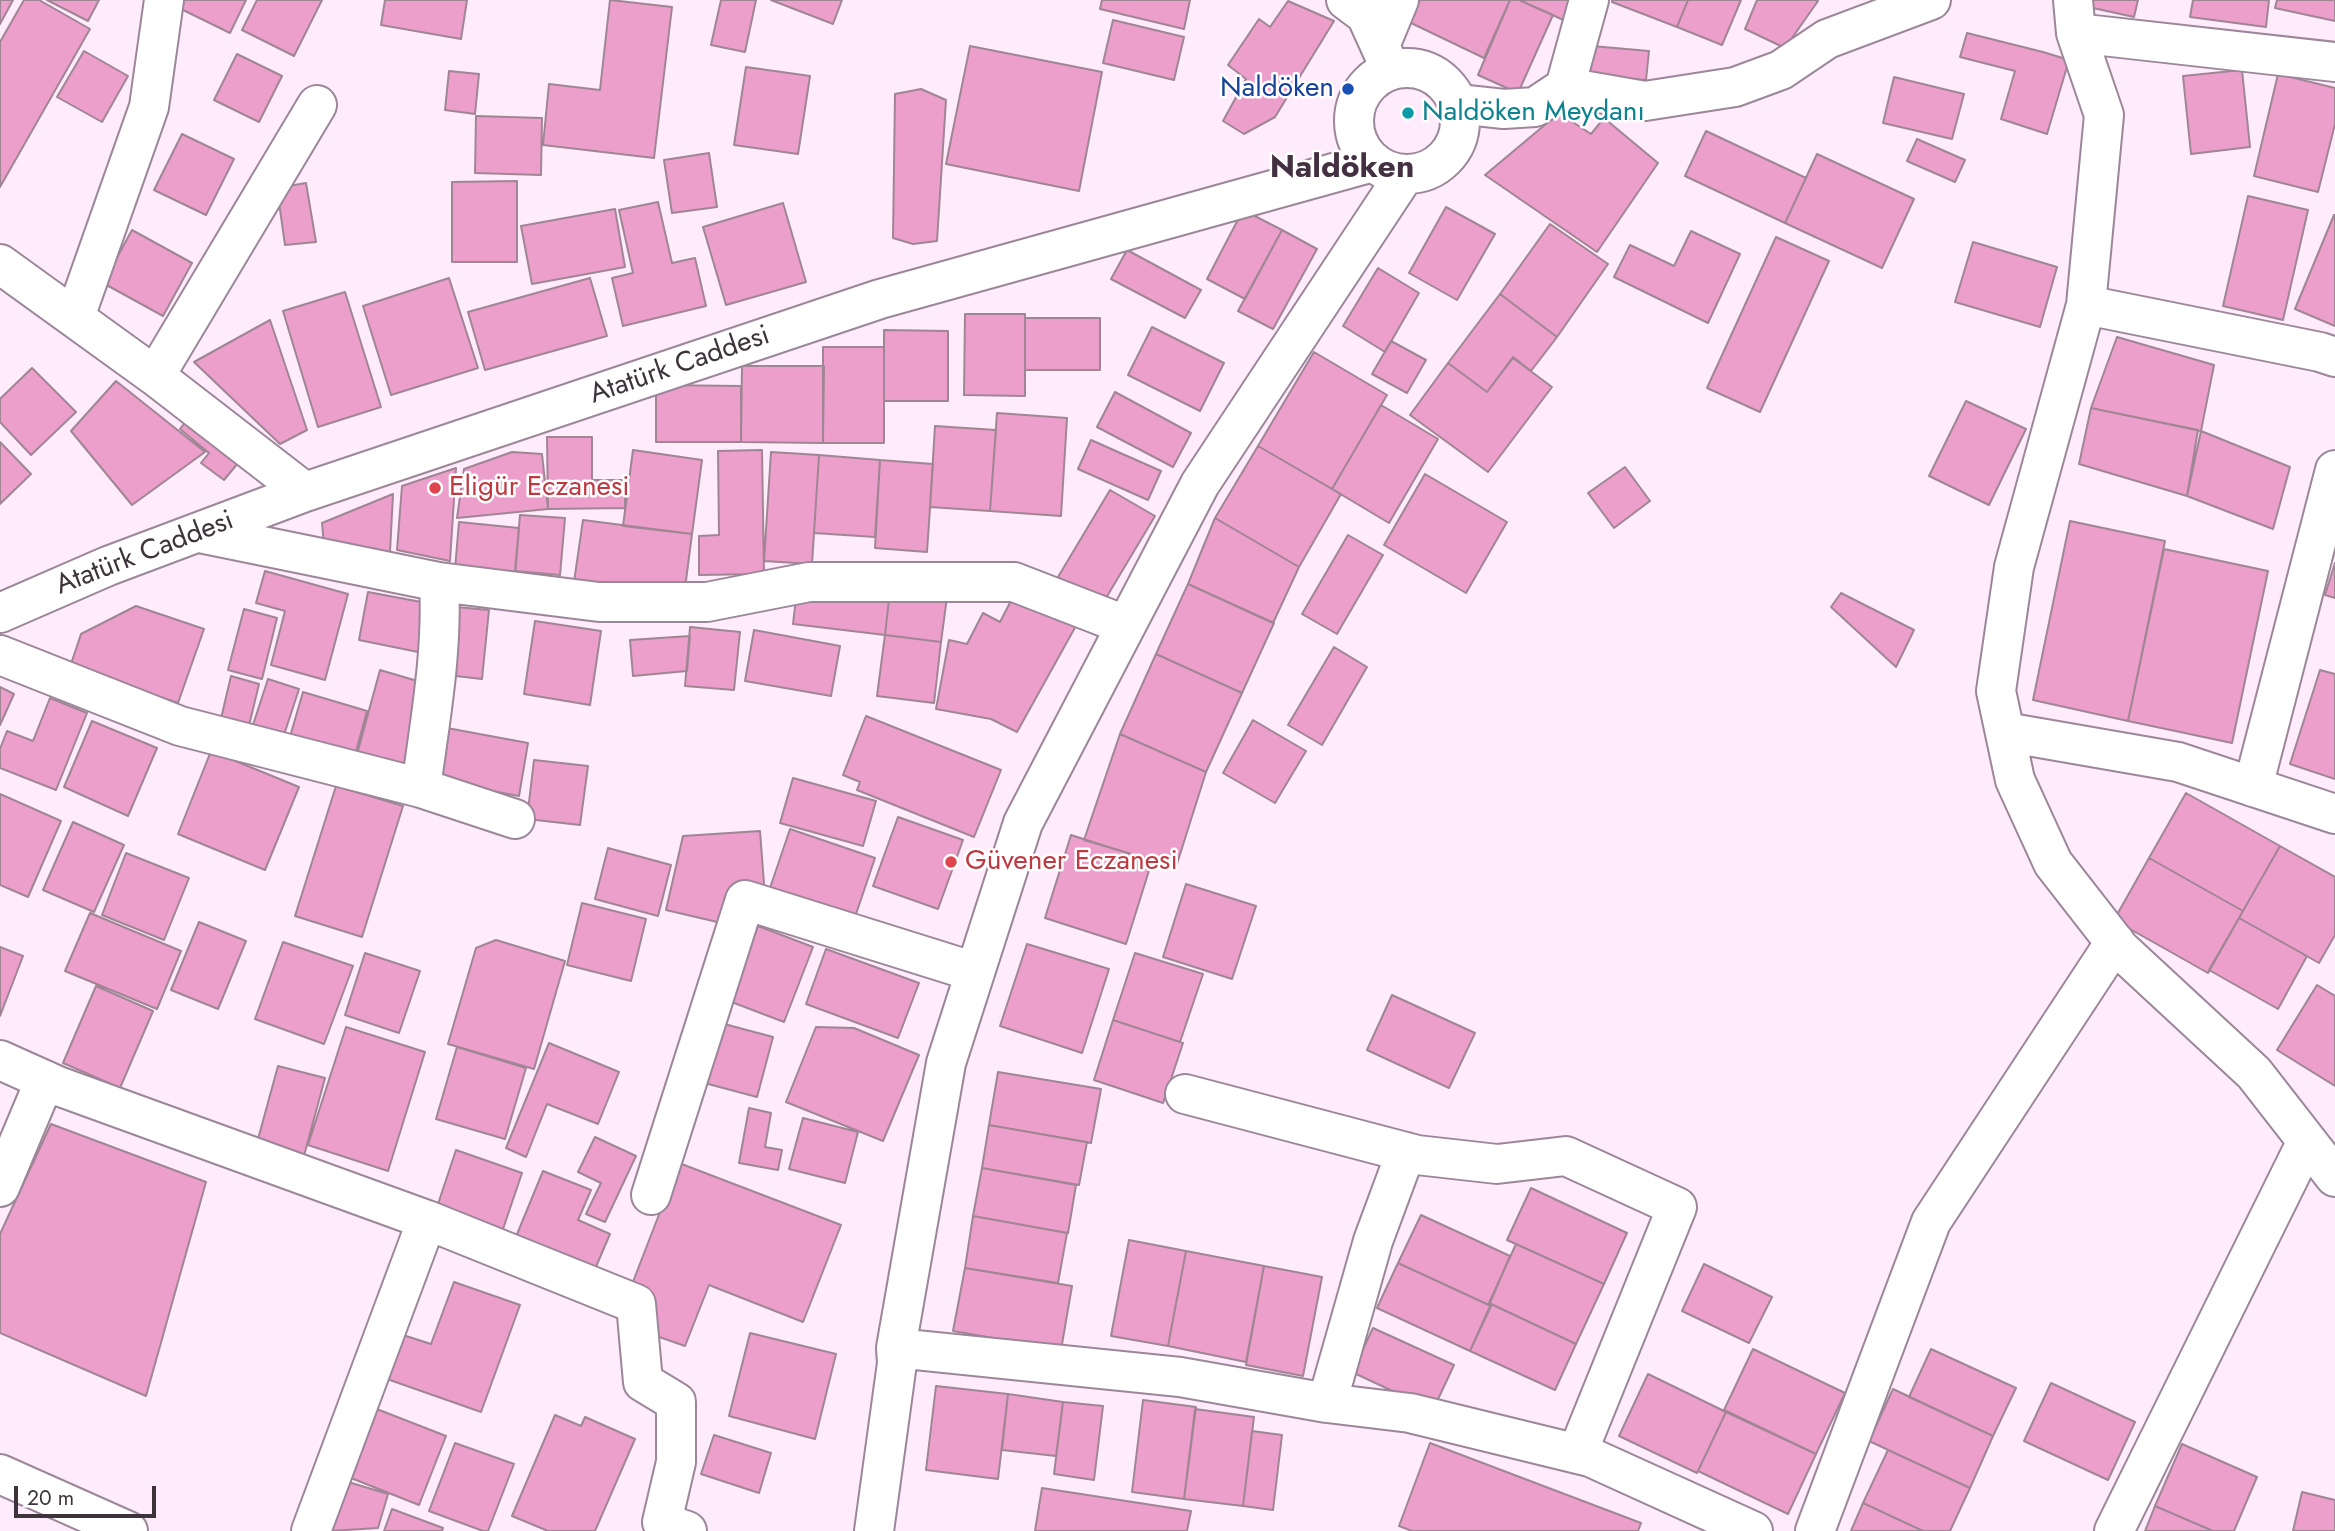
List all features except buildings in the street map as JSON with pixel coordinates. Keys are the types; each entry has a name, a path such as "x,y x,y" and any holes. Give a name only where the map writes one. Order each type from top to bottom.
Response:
{"street":[{"path":"75,317 149,107 164,0"},
{"path":"1346,0 1366,15 1385,58 1439,78 1451,90 1458,104 1504,109 1535,107 1565,87 1589,0"},
{"path":"874,1531 897,1363 896,1348 946,1063 1023,823 1200,484 1389,168 1362,150 1354,119 1364,88 1377,77 1385,58 1399,0"},
{"path":"1827,39 1842,0"},
{"path":"1565,87 1645,101 1735,87 1781,71 1827,39 1931,0"},
{"path":"2335,62 2074,17 2104,115 2086,305 2014,567 1996,691 2015,780 2053,863 2115,942 2254,1073 2335,1177"},
{"name":"Atatürk Caddesi","path":"0,612 108,566 304,492 880,299 1389,168 1422,172 1437,165 1450,153 1458,138 1461,121 1458,104"},
{"path":"155,376 317,105"},
{"path":"0,264 155,376 304,492"},
{"path":"2086,305 2335,357"},
{"path":"2253,787 2335,470"},
{"path":"199,533 439,582 600,602 707,602 809,582 1014,582 1125,625"},
{"path":"421,788 436,674 439,582"},
{"path":"0,655 180,726 421,788 515,819"},
{"path":"2005,732 2178,762 2335,814"},
{"path":"651,1195 745,900 975,972"},
{"path":"1815,1531 1931,1222 2115,942"},
{"path":"0,1060 45,1080 427,1220 636,1304 643,1382 676,1402 676,1462 662,1522 687,1531"},
{"path":"0,1187 45,1080"},
{"path":"1185,1094 1406,1152 1497,1164 1566,1156 1677,1207 1577,1454"},
{"path":"2114,1531 2307,1141"},
{"path":"1327,1403 1373,1241 1406,1152"},
{"path":"311,1531 427,1220"},
{"path":"896,1348 1180,1377 1327,1403 1410,1413 1590,1457 1752,1531"},
{"path":"0,1474 128,1531"}],"place":[{"name":"Naldöken","path":"1348,89"},
{"name":"Naldöken Meydanı","path":"1408,113"},
{"name":"Eligür Eczanesi","path":"435,488"},
{"name":"Güvener Eczanesi","path":"951,862"}],"district":[{"name":"Naldöken","path":"1342,169"}]}
